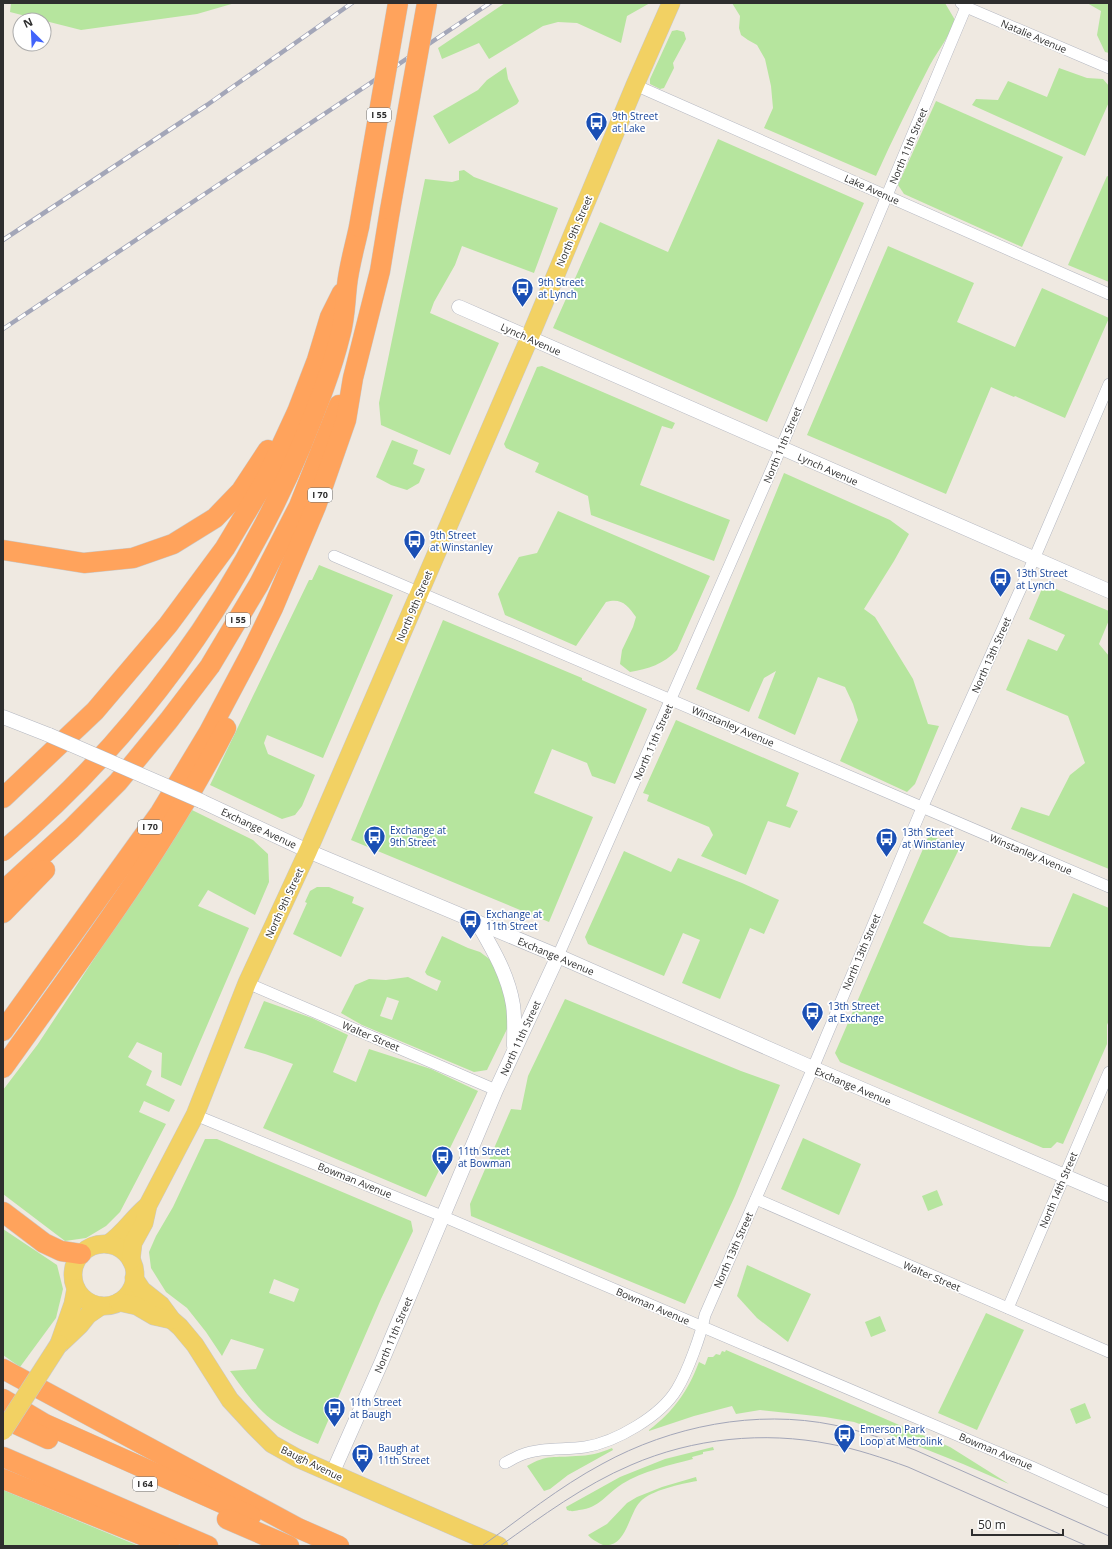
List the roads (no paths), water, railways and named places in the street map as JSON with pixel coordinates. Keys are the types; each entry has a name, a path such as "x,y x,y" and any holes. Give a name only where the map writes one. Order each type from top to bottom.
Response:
{"highway":[{"name":"I 55","path":"3,851 55,804 117,740 159,689 198,636 234,579 277,500 312,419 340,338 344,320 347,284 359,227 398,3"},
{"name":"I 55","path":"3,891 71,829 118,782 169,720 210,666 259,584 298,506 334,416 353,378 380,271 427,3"},
{"path":"3,798 95,711 168,626 229,541 265,481 297,412 317,360 330,317 347,284"},
{"name":"I 70","path":"3,1031 160,813 209,732 273,608 305,533 346,420 353,378"},
{"path":"3,550 84,562 133,558 174,544 215,518 241,491 264,456 282,424 297,412"},
{"path":"3,1068 132,886 209,761 265,651 273,608"},
{"path":"3,865 85,789 117,740"},
{"path":"3,913 41,874 59,852 71,829"},
{"path":"3,1212 44,1243 61,1251 81,1254"},
{"path":"3,1368 298,1528 339,1546"},
{"path":"3,1399 45,1424 318,1546"},
{"name":"I 64","path":"3,1418 146,1484 289,1546"},
{"path":"3,1457 208,1546"},
{"path":"3,1479 169,1546"}],"main road":[{"name":"North 9th Street","path":"131,1260 134,1243 144,1223 148,1205 195,1115 246,983 308,851 529,339 635,85 671,3"},
{"name":"North 9th Street","path":"108,1244 119,1236 134,1217 148,1205"},
{"path":"108,1244 121,1249 131,1260 134,1267 134,1278 130,1292 119,1302 101,1306 84,1299 73,1281 73,1270 81,1254 93,1246 108,1244"},
{"name":"Baugh Avenue","path":"134,1278 142,1290 161,1305 172,1320 195,1345 230,1400 272,1444 297,1458 332,1474 499,1546"},
{"path":"3,1431 59,1344 73,1304 76,1288"},
{"path":"119,1302 133,1305 154,1316 172,1320"},
{"path":"59,1344 88,1315 101,1306"}],"street":[{"name":"Natalie Avenue","path":"963,5 1109,68"},
{"name":"North 11th Street","path":"332,1474 382,1361 496,1090 558,956 781,448 887,196 963,5"},
{"name":"Lake Avenue","path":"635,85 1109,294"},
{"name":"Lynch Avenue","path":"458,308 1109,591"},
{"name":"North 13th Street","path":"505,1463 522,1454 534,1451 586,1447 607,1441 653,1416 677,1390 702,1327 705,1315 813,1068 922,808 1034,559 1109,384"},
{"name":"Winstanley Avenue","path":"334,556 1109,887"},
{"name":"Exchange Avenue","path":"3,717 49,735 201,801 308,851 558,956 1109,1196"},
{"path":"477,922 498,960 509,988 513,1006 514,1050"},
{"name":"Walter Street","path":"246,983 496,1090"},
{"name":"North 14th Street","path":"1008,1308 1109,1072"},
{"name":"Bowman Avenue","path":"195,1115 442,1216 1032,1467 1109,1502"},
{"name":"Walter Street","path":"756,1199 1109,1352"}],"tram line":[{"path":"482,1546 540,1503 586,1473 629,1451 656,1440 715,1424 745,1420 775,1419 834,1425 864,1433 915,1450 1109,1536"},
{"path":"500,1546 548,1512 580,1492 631,1465 679,1448 704,1443 754,1438 805,1440 840,1446 879,1457 908,1467 1087,1546"}],"railway":[{"path":"3,240 207,105 352,3"},
{"path":"3,329 490,3"}],"place":[{"name":"9th Street at Lake","path":"596,142"},
{"name":"9th Street at Lynch","path":"523,308"},
{"name":"9th Street at Winstanley","path":"415,560"},
{"name":"13th Street at Lynch","path":"1000,598"},
{"name":"Exchange at 9th Street","path":"374,856"},
{"name":"13th Street at Winstanley","path":"887,858"},
{"name":"Exchange at 11th Street","path":"470,940"},
{"name":"13th Street at Exchange","path":"812,1032"},
{"name":"11th Street at Bowman","path":"442,1176"},
{"name":"11th Street at Baugh","path":"334,1428"},
{"name":"Emerson Park Loop at Metrolink","path":"845,1454"},
{"name":"Baugh at 11th Street","path":"362,1474"}]}
